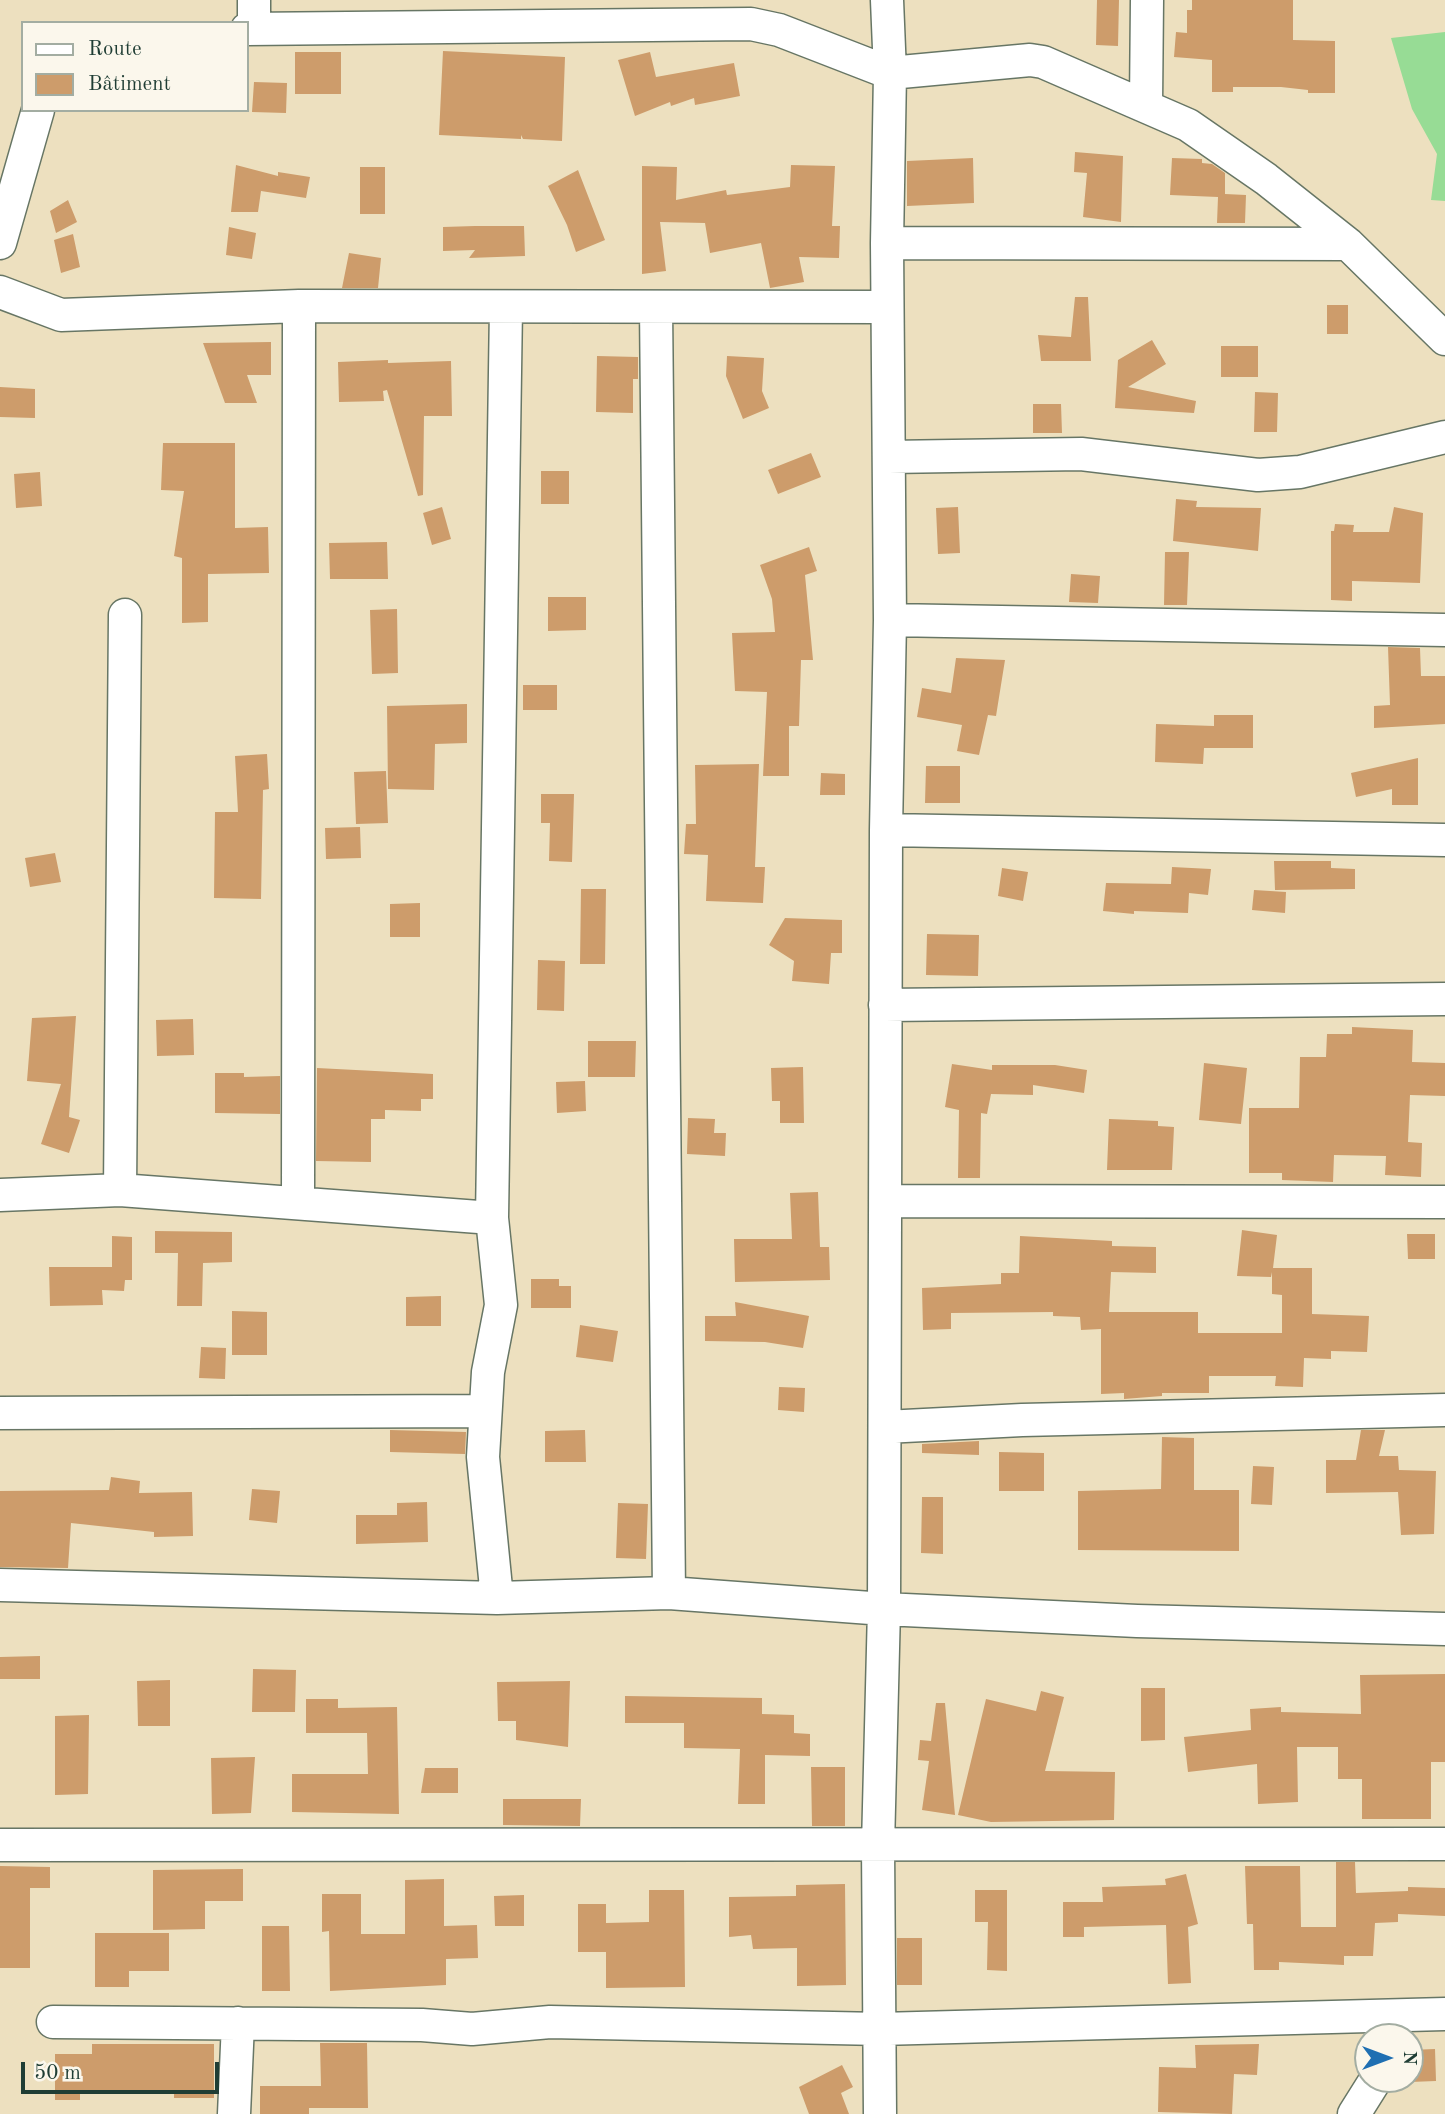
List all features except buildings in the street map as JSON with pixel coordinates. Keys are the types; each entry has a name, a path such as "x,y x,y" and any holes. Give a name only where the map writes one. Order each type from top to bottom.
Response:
{"street":[{"path":"880,2114 878,1846 884,1609 886,830 890,620 887,243 891,73 887,0"},
{"path":"1146,104 1147,0"},
{"path":"251,19 639,13 766,26 891,73 1030,60 1056,65 1188,125 1266,179 1348,243 1445,339"},
{"path":"0,243 37,112"},
{"path":"887,243 1348,243"},
{"path":"0,292 61,315 299,306 887,307"},
{"path":"298,1202 299,306"},
{"path":"497,1598 483,1457 488,1372 501,1305 492,1218 506,307"},
{"path":"656,307 669,1593"},
{"path":"889,457 1093,455 1258,475 1300,472 1445,437"},
{"path":"120,1190 125,615"},
{"path":"890,620 1445,630"},
{"path":"886,830 1445,840"},
{"path":"885,1006 1445,999"},
{"path":"0,1195 120,1190 492,1218"},
{"path":"885,1200 1445,1202"},
{"path":"885,1427 1022,1420 1445,1410"},
{"path":"0,1413 484,1411"},
{"path":"0,1585 497,1598 669,1593 884,1609 1281,1626 1445,1629"},
{"path":"0,1845 1445,1844"},
{"path":"53,2022 422,2025 472,2029 550,2022 880,2029 1422,2022"},
{"path":"234,2114 238,2023"},
{"path":"1354,2114 1367,2093"}],"green space":[{"path":"1445,32 1445,201 1431,200 1437,154 1412,109 1391,38"}]}
